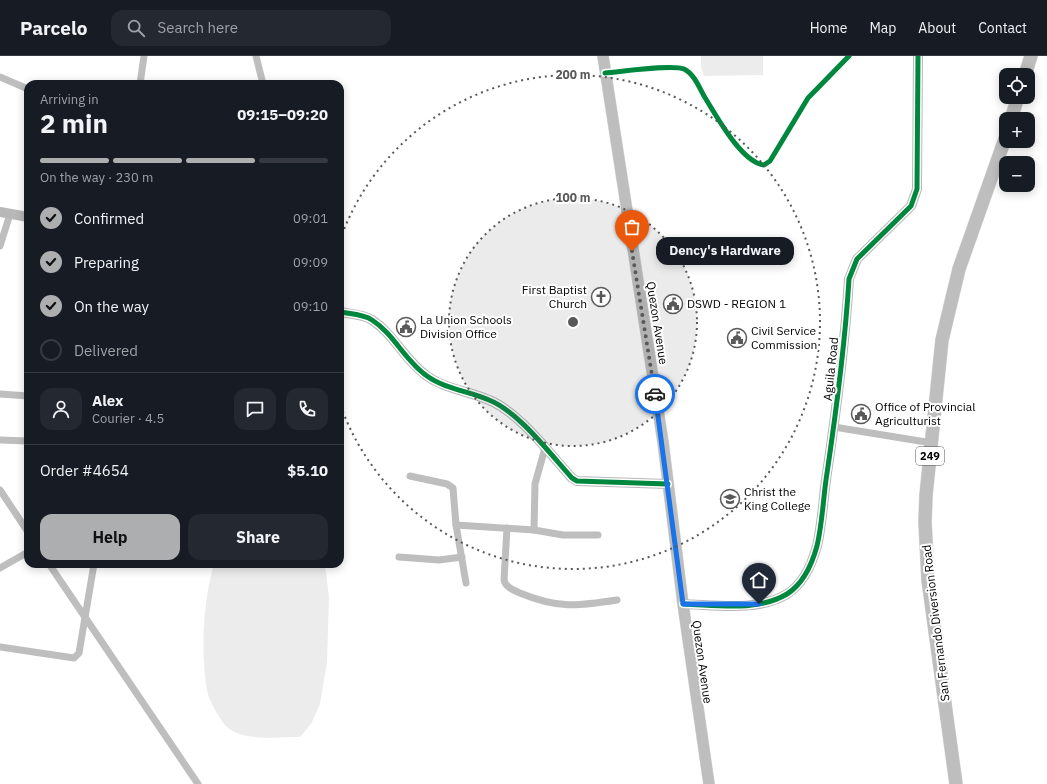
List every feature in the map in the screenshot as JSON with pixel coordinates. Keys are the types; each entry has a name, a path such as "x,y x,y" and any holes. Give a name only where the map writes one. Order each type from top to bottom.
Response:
{"highway":[{"path":"1027,68 1031,56"},
{"name":"San Fernando Diversion Road","path":"956,784 927,567 926,495 942,340 959,269 1002,148"}],"main road":[{"name":"Quezon Avenue","path":"603,56 668,484 683,604 709,784"}],"street":[{"path":"141,80 144,56"},
{"path":"256,56 262,80"},
{"path":"605,73 671,68 683,69 692,75 720,123 749,159 757,164 764,165 770,161 808,98 849,56"},
{"name":"Aguila Road","path":"683,604 759,604 777,599 796,586 807,571 817,546 834,427 849,279 852,267 866,248 911,206 917,189 918,56"},
{"path":"0,77 24,87"},
{"path":"0,246 5,213 24,216"},
{"path":"344,313 371,319 383,329 408,359 426,376 437,382 490,400 510,412 572,478 577,481 668,484"},
{"path":"0,394 24,396"},
{"path":"834,427 932,443"},
{"path":"0,440 24,441"},
{"path":"534,530 535,484 545,448"},
{"path":"410,476 452,486 456,525 466,583"},
{"path":"0,490 24,526"},
{"path":"456,525 534,530 563,535 598,535"},
{"path":"507,528 504,580 509,587 540,601 570,606 617,600"},
{"path":"0,568 24,554"},
{"path":"399,557 440,560 462,557"},
{"path":"52,568 198,784"},
{"path":"0,647 74,658 79,653 93,568"}],"shaded area":[{"path":"701,56 763,56 763,75 704,76 701,67"},
{"path":"213,568 325,568 329,597 327,662 320,704 311,724 300,737 251,737 233,731 221,720 208,694 204,663 203,646 205,611"}],"cycle path":[{"path":"605,73 669,67 688,71 722,125 738,147 755,162 764,165 770,161 808,98 849,56"},
{"path":"683,604 736,606 775,600 787,594 798,585 812,560 817,546 820,530 837,405 849,279 857,259 911,206 917,189 918,56"},
{"path":"344,313 361,315 380,326 412,363 427,376 441,384 489,400 512,414 534,434 572,478 577,481 668,484"}],"way so far":[{"path":"632,251 655,394"}],"place":[{"name":"Dency's Hardware","path":"632,251"},
{"name":"First Baptist Church","path":"601,297"},
{"name":"DSWD - REGION 1","path":"673,304"},
{"name":"La Union Schools Division Office","path":"406,327"},
{"name":"Civil Service Commission","path":"737,338"},
{"name":"Office of Provincial Agriculturist","path":"861,414"},
{"name":"Christ the King College","path":"730,499"}],"route":[{"path":"655,394 663,442 683,604 746,606 759,604"}]}
